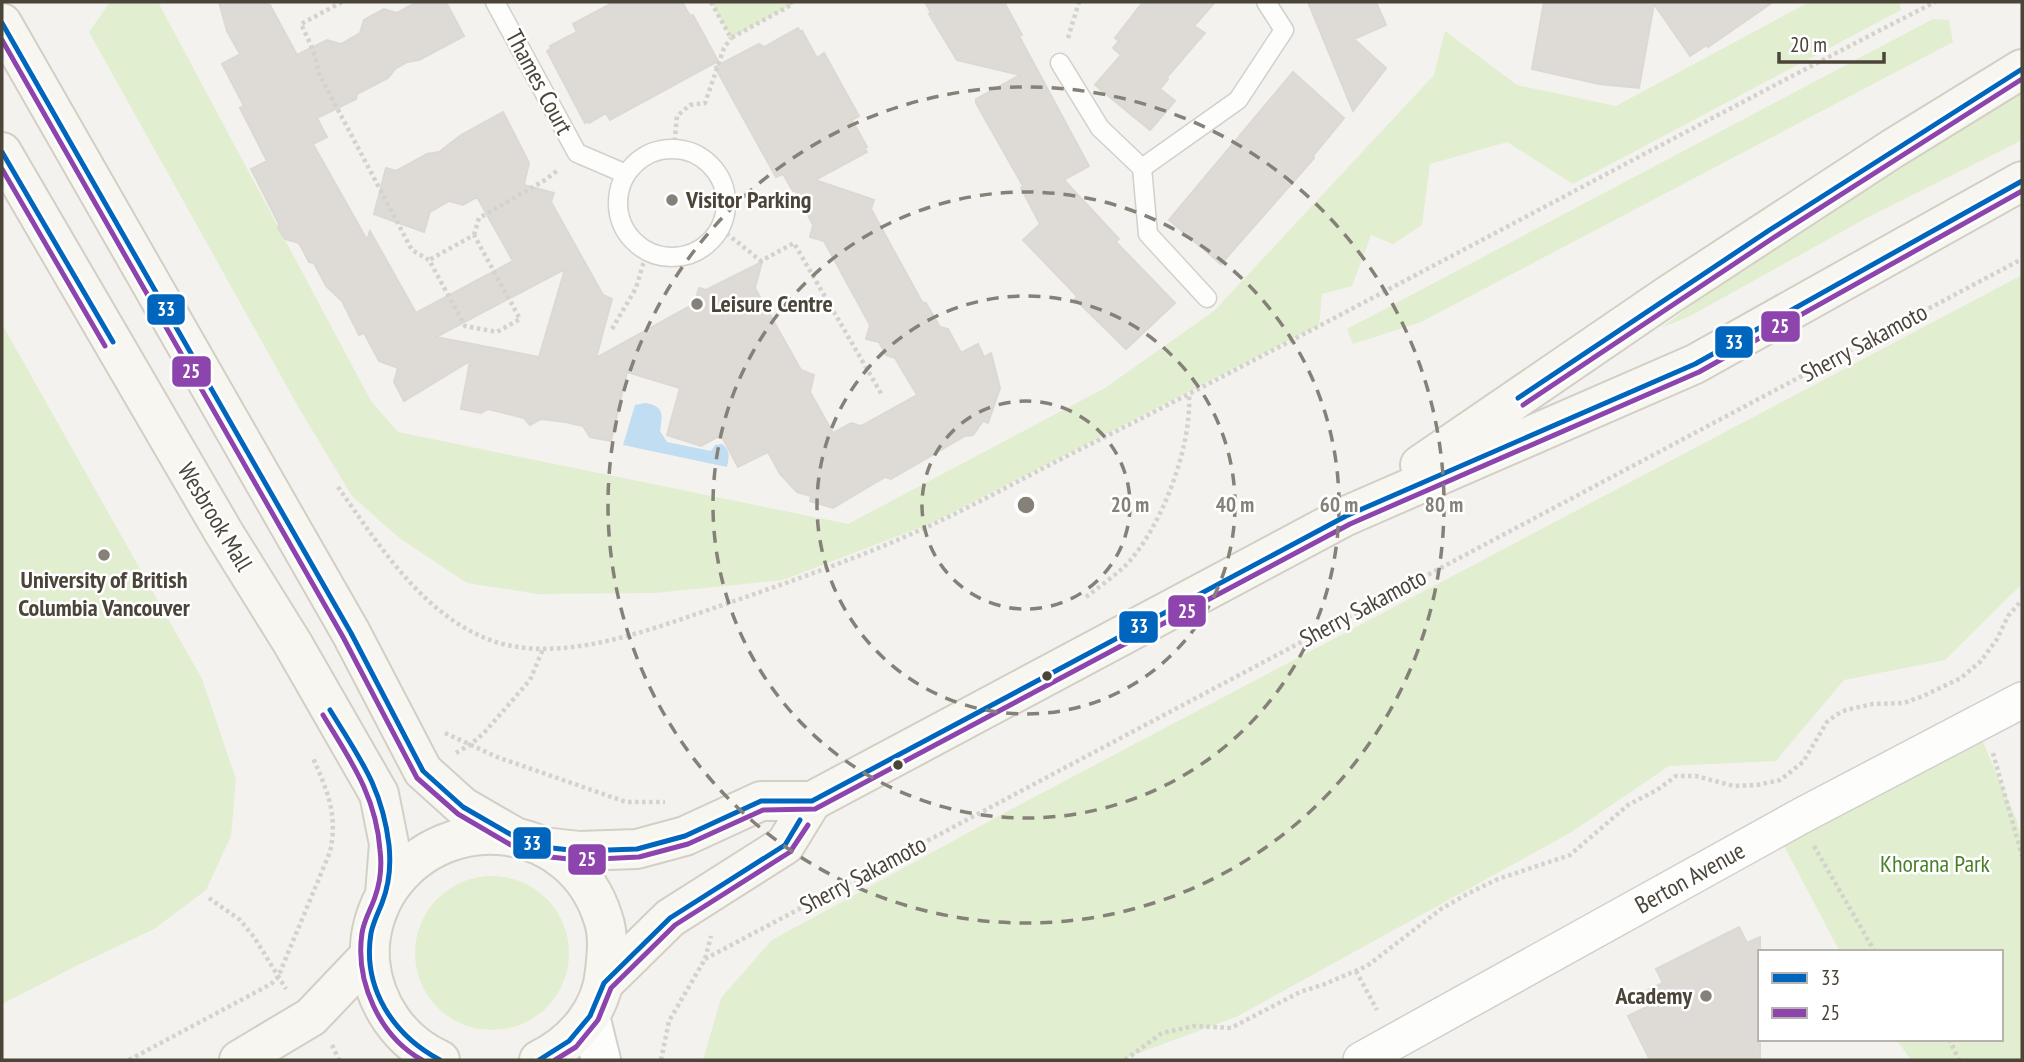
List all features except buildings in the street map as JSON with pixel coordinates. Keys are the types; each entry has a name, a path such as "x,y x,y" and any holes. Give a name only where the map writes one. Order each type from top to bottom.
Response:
{"main road":[{"path":"2,23 351,633 424,771 463,807 567,863 583,879 595,898 604,919 608,945 597,999"},
{"path":"1346,516 1667,296 1892,149 2022,69"},
{"name":"Wesbrook Mall","path":"2,152 223,533 293,644 379,794 389,844 385,894"},
{"path":"423,1059 384,1009 375,989 369,955 371,933 385,894 401,872 439,844 462,837 490,834 579,851 637,849 685,836 761,801 812,801 1346,516 1695,364 2022,181"},
{"path":"539,1060 569,1041 597,999 670,918 785,845 812,801"},
{"path":"239,1060 311,1017 369,955"}],"street":[{"name":"Berton Avenue","path":"1361,1060 1801,817 2022,700"},
{"path":"597,999 601,1060"}],"lane":[{"name":"Thames Court","path":"495,2 578,153 626,174"},
{"path":"1142,169 1238,100 1284,30 1266,2"},
{"path":"1060,63 1100,128 1142,169 1147,234 1207,298"},
{"path":"674,148 692,152 708,162 720,176 726,194 726,213 721,229 710,242 688,254 663,257 632,241 622,226 617,209 618,191 626,174 638,160 655,151 674,148"}],"path":[{"path":"342,2 301,24 313,49 318,72 412,250 429,260 465,326 497,332 520,319 474,235"},
{"path":"710,2 731,38"},
{"path":"674,148 677,116 690,105 705,103 724,48 731,38 793,4 792,2"},
{"path":"1060,63 1079,2"},
{"path":"338,487 379,545 419,591 442,613 472,633 508,645 543,649 612,640 832,566 917,532 1189,395 1780,81 1935,2"},
{"path":"429,260 474,235 479,218 545,180 578,153"},
{"path":"721,229 761,261 794,243 882,396"},
{"path":"612,329 636,288 647,251"},
{"name":"Sherry Sakamoto","path":"661,1060 669,1021 705,959 2022,259"},
{"path":"1086,597 1125,566 1154,525 1172,484 1184,442 1190,410 1189,395"},
{"path":"1125,1060 1162,1033 1194,1026 1231,1028 1300,992 1367,966 1441,909 1469,892 1498,879 1570,855 1628,806 1676,776 1696,776 1734,786 1780,780 1803,762 1828,722 1836,715 1874,704 1904,703 1961,678 1981,662 1997,639 2008,616 2022,600"},
{"path":"543,649 530,680 471,744 497,757 626,802"},
{"path":"1961,678 1983,721 2022,856"},
{"path":"129,1060 271,984 278,977 330,852 335,831 333,811 313,759"},
{"path":"1801,817 1816,851 1874,950"},
{"path":"209,898 240,920 254,937 278,977"},
{"path":"1356,971 1394,1042"},
{"path":"1950,1041 1959,1060"},
{"path":"337,1053 339,1060"}],"green space":[{"path":"110,2 158,2 371,401 398,432 848,524 1105,388 1214,311 1434,75 1445,31 1517,85 1616,106 1809,2 1899,2 1901,10 1573,184 1507,142 1430,164 1422,225 1393,244 1371,235 1352,286 1322,294 1319,325 932,523 783,580 655,593 538,594 467,583 398,537 352,496 300,410 89,32"},
{"path":"711,2 792,2 793,4 731,38"},
{"path":"1933,19 1949,20 1953,42 1421,322 1353,344 1347,329"},
{"path":"2022,93 2022,140 1872,215 1690,316 1661,328 1732,274 1844,201"},
{"path":"2022,275 2022,584 1945,660 1844,680 1776,761 1669,766 1570,833 1236,1017 1120,1060 703,1060 721,998 772,940 1006,812"},
{"path":"2,324 202,679 236,779 231,836 206,890 154,929 2,1004"},
{"name":"Khorana Park","path":"1983,742 2017,821 2022,840 2022,1060 1911,1060 1897,1041 2003,1041 2003,950 1839,950 1783,844"},
{"path":"492,876 521,882 546,899 563,924 569,953 563,982 546,1007 521,1024 492,1030 463,1024 438,1007 421,982 415,953 421,924 438,899 463,882"}],"water":[{"path":"645,403 656,406 661,412 660,431 667,442 711,451 715,445 722,444 728,452 727,467 623,445 635,405"}],"transit line":[{"name":"33","path":"2,23 351,633 423,771 463,807 515,837 543,847 579,851 637,849 685,836 761,801 812,801 1346,516 1695,364 2022,181"},
{"name":"25","path":"2,40 343,637 417,778 458,814 511,845 541,856 578,860 639,857 688,844 763,810 815,809 1350,524 1699,372 2022,191"},
{"name":"33","path":"1518,398 1768,231 2022,69"},
{"name":"25","path":"1523,405 1773,238 2022,79"},
{"name":"33","path":"2,152 113,342"},
{"name":"25","path":"2,169 105,346"},
{"name":"33","path":"330,710 368,774 386,825 390,852 389,874 372,929 369,953 376,991 395,1023 423,1050 440,1060"},
{"name":"25","path":"323,715 360,779 378,830 381,868 375,897 362,933 362,970 367,988 382,1022 407,1050 422,1060"},
{"name":"33","path":"539,1060 569,1041 590,1016 604,983 670,918 785,845 800,820"},
{"name":"25","path":"555,1060 576,1047 598,1020 611,988 675,925 790,852 808,825"}],"place":[{"name":"Visitor Parking","path":"672,200"},
{"name":"Leisure Centre","path":"697,304"},
{"name":"University of British Columbia Vancouver","path":"104,555"},
{"name":"Academy","path":"1706,996"}]}
